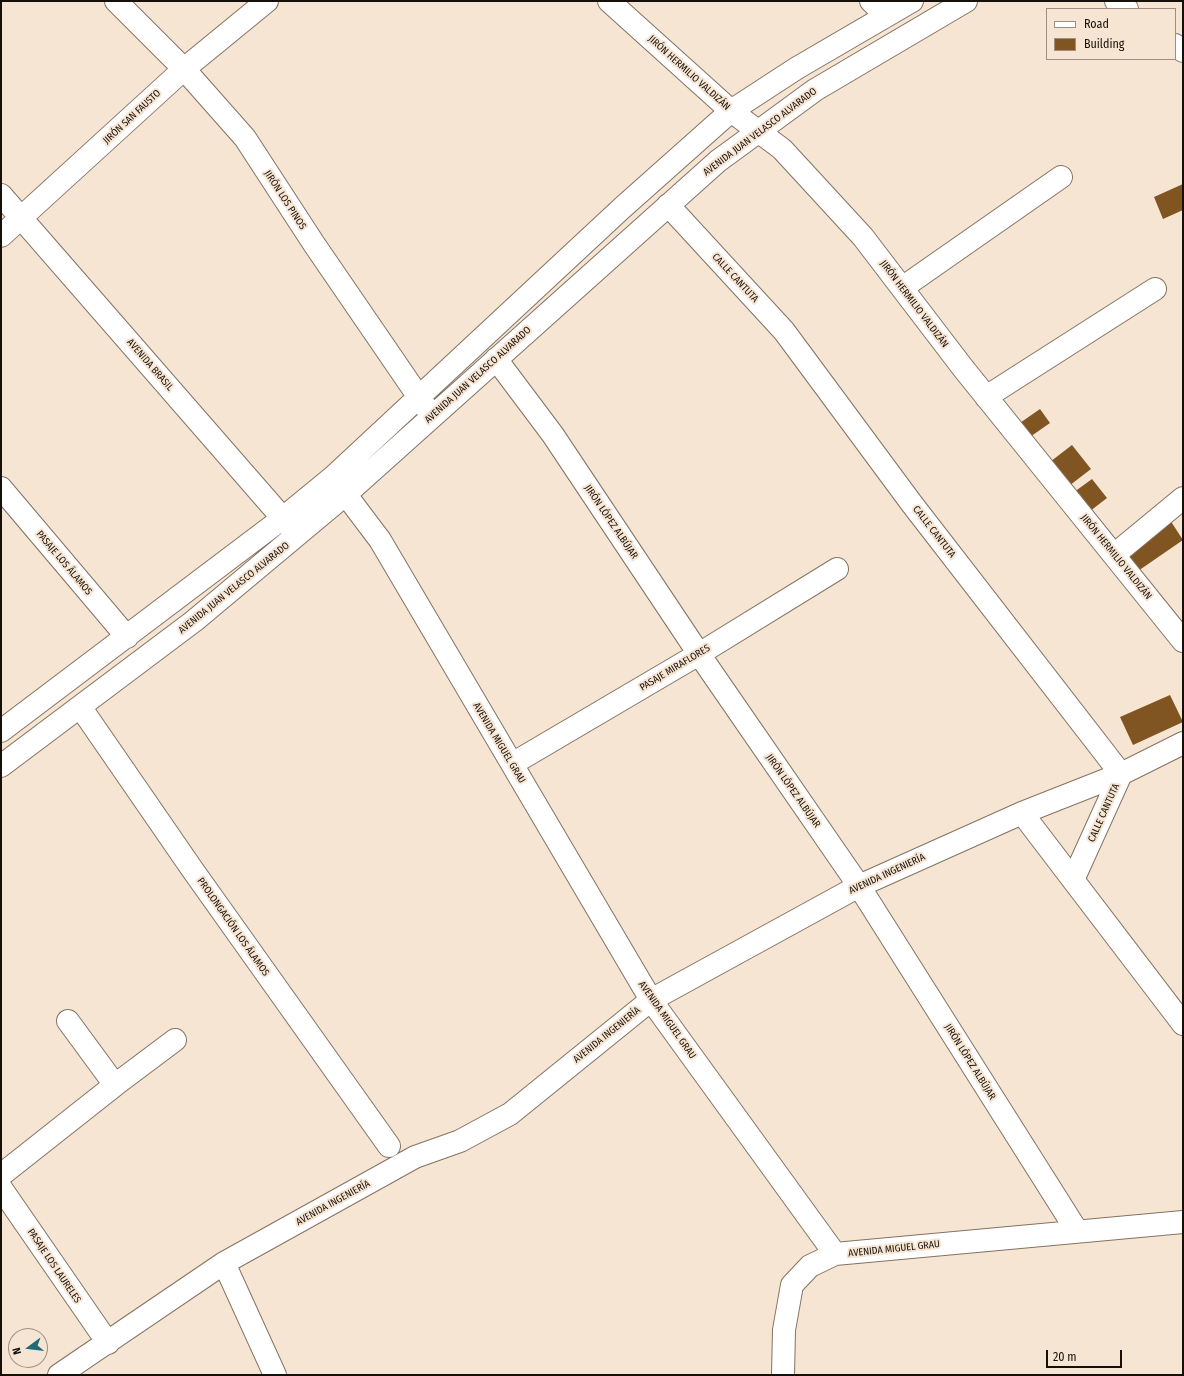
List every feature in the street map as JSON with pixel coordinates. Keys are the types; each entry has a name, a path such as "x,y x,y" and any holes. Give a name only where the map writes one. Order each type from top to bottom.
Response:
{"street":[{"name":"JIRÓN LOS PINOS","path":"116,1 184,69 245,138 314,244 432,416"},
{"name":"JIRÓN SAN FAUSTO","path":"1,236 184,69 267,1"},
{"name":"JIRÓN HERMILIO VALDIZÁN","path":"609,1 731,111 782,149 858,232 986,397 1183,641"},
{"path":"1,731 283,518 333,477 622,208 731,111 796,68 879,8 912,1"},
{"name":"AVENIDA JUAN VELASCO ALVARADO","path":"1,766 81,708 194,622 346,494 496,358 718,161 815,90 966,1"},
{"path":"1116,1 1126,8"},
{"path":"902,288 1061,177"},
{"name":"AVENIDA BRASIL","path":"1,195 297,535"},
{"name":"CALLE CANTUTA","path":"668,205 784,331 912,504 1121,774 1073,880"},
{"path":"986,397 1155,289"},
{"name":"JIRÓN LÓPEZ ALBÚJAR","path":"496,358 553,435 699,654 859,886 1077,1231"},
{"name":"AVENIDA MIGUEL GRAU","path":"333,477 380,540 651,1000 834,1254 1183,1222"},
{"name":"PASAJE LOS ÁLAMOS","path":"1,488 127,637"},
{"path":"1114,555 1183,498"},
{"name":"PASAJE MIRAFLORES","path":"512,764 699,654 837,569"},
{"name":"PROLONGACIÓN LOS ÁLAMOS","path":"81,708 192,869 389,1146"},
{"name":"AVENIDA INGENIERÍA","path":"59,1375 224,1263 415,1157 460,1141 510,1114 651,1000 859,886 1022,813 1121,774 1183,743"},
{"path":"1022,813 1183,1024"},
{"path":"68,1021 115,1085"},
{"path":"1,1175 115,1085 175,1040"},
{"name":"PASAJE LOS LAURELES","path":"1,1188 108,1343"},
{"path":"783,1375 784,1330 792,1285 810,1266 834,1254"},
{"path":"224,1263 275,1375"}],"building":[{"path":"1183,184 1183,210 1163,219 1154,197"},
{"path":"1040,409 1050,423 1027,439 1017,425"},
{"path":"1072,445 1091,469 1065,489 1046,465"},
{"path":"1092,479 1107,498 1085,515 1070,495"},
{"path":"1170,520 1183,540 1138,571 1125,553"},
{"path":"1170,695 1183,722 1133,745 1120,717"}]}
